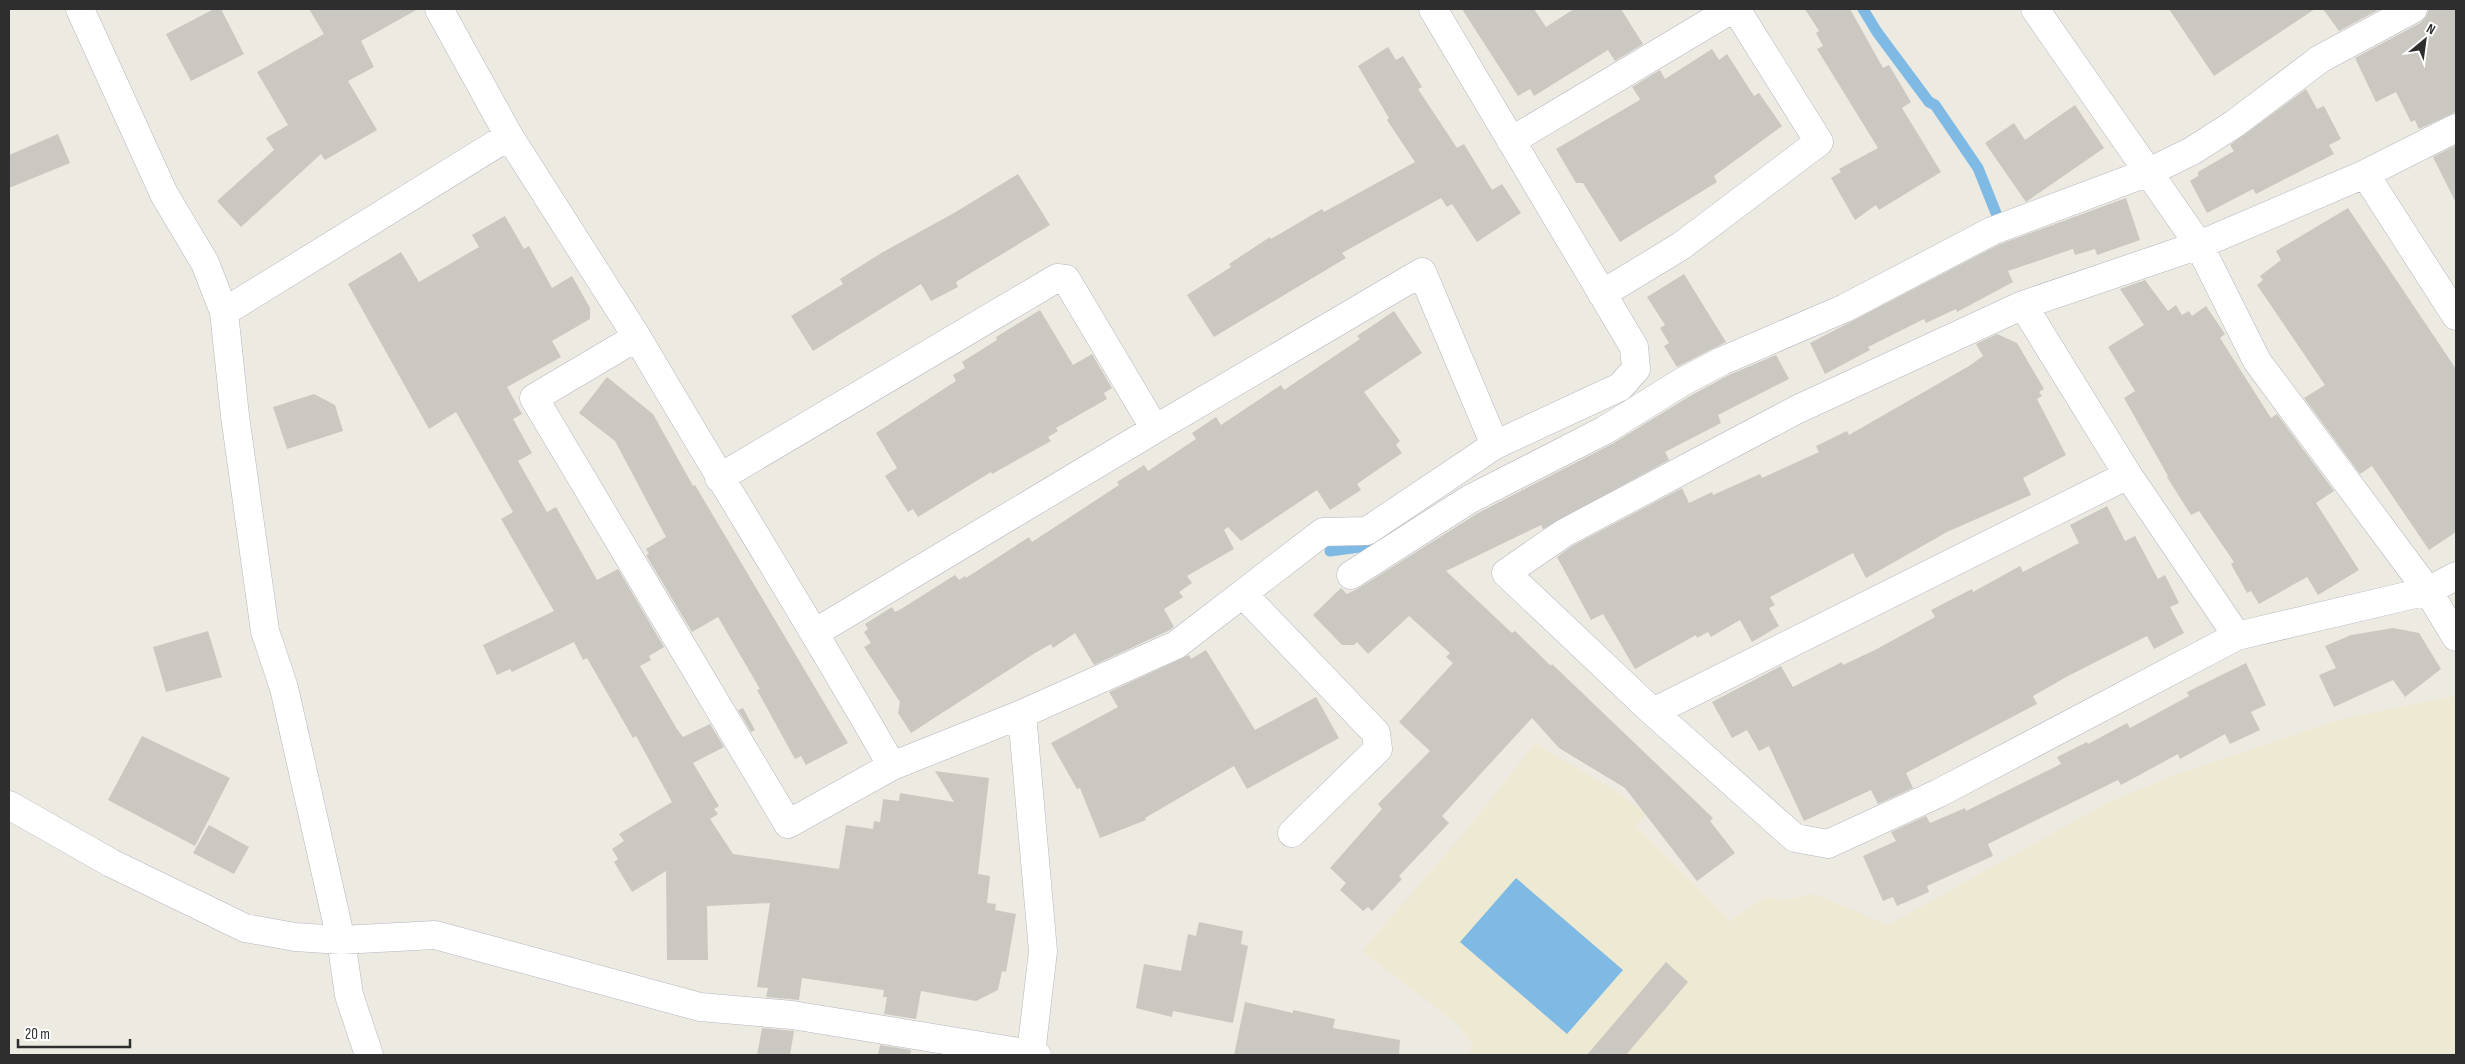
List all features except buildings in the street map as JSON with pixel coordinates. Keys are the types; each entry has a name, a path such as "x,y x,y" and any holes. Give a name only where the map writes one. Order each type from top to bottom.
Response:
{"street":[{"path":"80,9 164,194 205,263 224,312 234,416 265,631 284,688 341,940 349,995 370,1055"},
{"path":"439,9 509,136 637,337 719,478 816,632 892,766"},
{"path":"637,337 534,398 788,824 892,766 1022,714 1176,645 1323,532 1367,531 1495,445 1620,387 1636,369 1634,347 1433,9"},
{"path":"1511,141 1732,9"},
{"path":"1602,294 1681,246 1819,142 1736,9"},
{"path":"2035,9 2199,245 2257,361 2428,591 2456,637"},
{"path":"1351,575 1470,499 1605,430 1682,382 1722,360 1845,308 1992,232 2148,172 2192,151 2234,124 2320,59 2413,9"},
{"path":"2456,128 2365,174 2199,245 2023,305 1796,410 1564,533 1506,573 1653,712 1795,838 1828,844 1939,793 2237,636 2428,591 2456,576"},
{"path":"224,312 509,136"},
{"path":"2365,174 2456,316"},
{"path":"816,632 1422,272 1495,445"},
{"path":"719,478 1057,278 1066,279 1155,429"},
{"path":"2023,305 2128,475 2237,636"},
{"path":"1653,712 2128,475"},
{"path":"1243,594 1376,733 1378,749 1292,833"},
{"path":"9,805 110,863 245,928 295,937 341,940 436,935 700,1007 792,1015 1034,1055 1043,951 1022,714"}],"shaded area":[{"path":"2454,696 2456,698 2456,1055 1468,1055 1472,1044 1456,1023 1362,951 1469,827 1535,743 1611,788 1646,813 1636,826 1730,921 1766,897 1783,900 1815,894 1888,925 2107,803 2172,776 2338,720"}],"water":[{"path":"1516,878 1623,970 1567,1034 1460,942"}],"waterway":[{"path":"1863,9 1877,32 1929,102 1935,105 1978,168 1996,213"},
{"path":"1330,551 1374,545 1384,539"}]}
